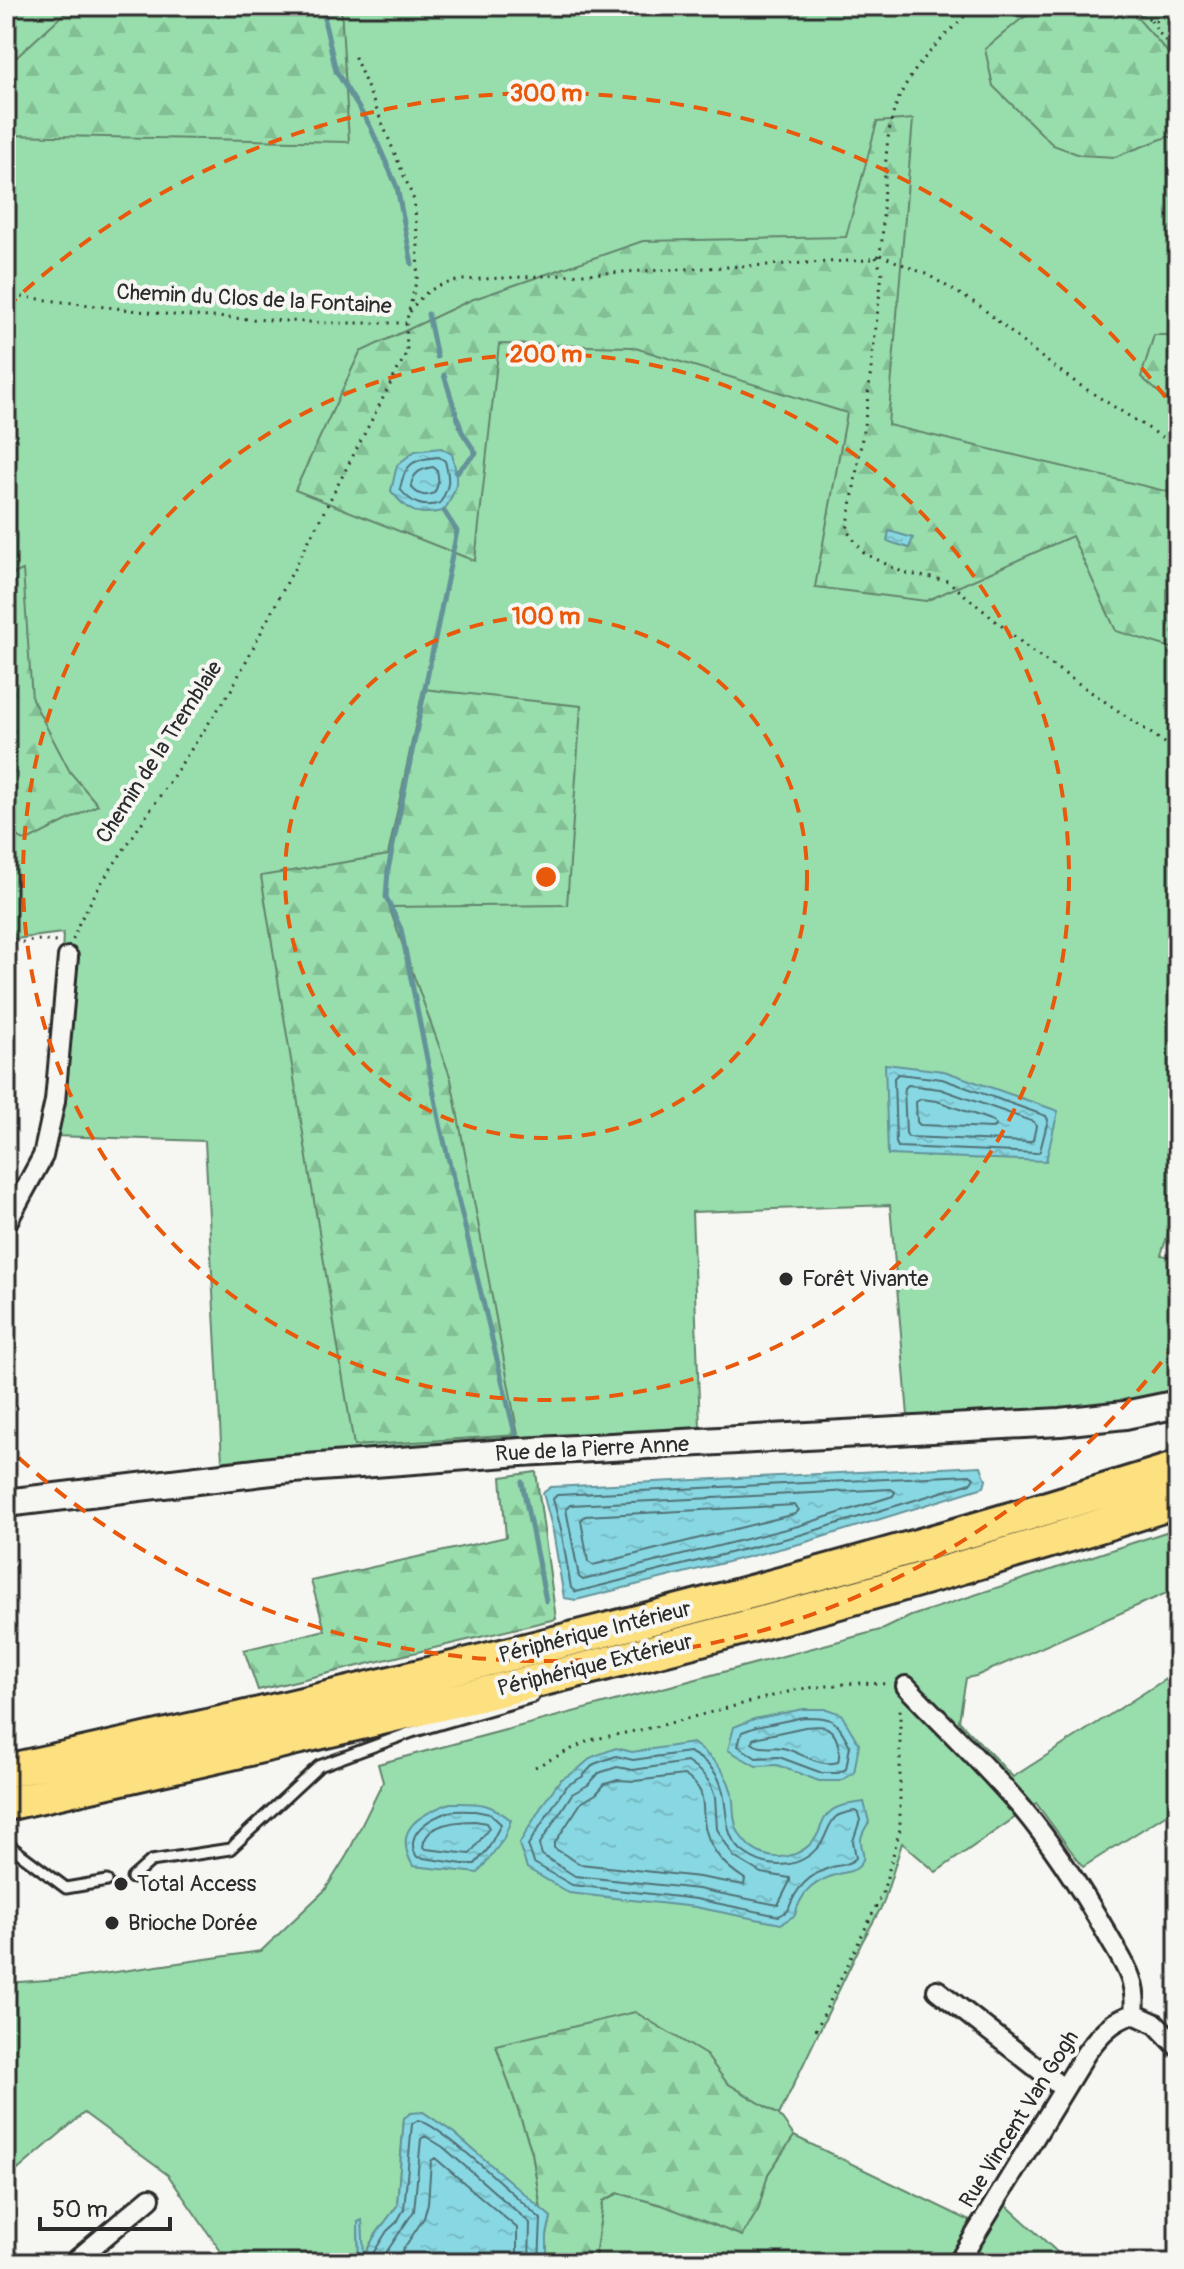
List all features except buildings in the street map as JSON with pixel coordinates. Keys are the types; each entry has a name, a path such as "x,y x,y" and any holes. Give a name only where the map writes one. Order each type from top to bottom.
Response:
{"highway":[{"name":"Périphérique Intérieur","path":"6,1771 271,1712 578,1637 826,1572 1178,1468"},
{"name":"Périphérique Extérieur","path":"6,1804 572,1677 978,1562 1178,1501"}],"street":[{"path":"6,1224 43,1156 55,1101 68,957"},
{"name":"Rue de la Pierre Anne","path":"6,1503 280,1470 521,1452 1060,1422 1125,1415 1178,1404"},
{"path":"906,1686 1023,1809 1078,1885 1133,1980 1134,2014 1156,2024 1178,2047"},
{"path":"937,1990 1064,2089"},
{"name":"Rue Vincent Van Gogh","path":"958,2263 1098,2036 1113,2022 1134,2014"},
{"path":"73,2263 150,2198"}],"lane":[{"path":"132,1878 151,1861 230,1849 319,1766 412,1732 538,1696"},
{"path":"6,1845 66,1888 107,1881"}],"path":[{"path":"406,323 411,310 423,295 436,286 462,280 868,260 877,256 882,248 881,214 888,137 894,109 906,84 930,51 975,6"},
{"path":"1137,6 1146,17 1155,21 1178,10"},
{"path":"1167,16 1178,21"},
{"path":"1150,19 1178,55"},
{"name":"Chemin de la Tremblaie","path":"68,957 79,923 100,885 231,690 407,352 406,323 417,278 414,200 354,55"},
{"path":"877,256 928,275 980,306 1078,384 1178,447"},
{"path":"877,256 882,273 866,413 847,531 864,553 904,573 948,581 1033,652 1178,752"},
{"name":"Chemin du Clos de la Fontaine","path":"6,295 173,315 327,323 406,323"},
{"path":"6,944 52,941 63,946 68,957"},
{"path":"535,1767 590,1740 655,1727 799,1689 855,1683 906,1686 900,1712 900,1829 883,1892 816,2030"}],"green space":[{"path":"6,6 1178,6 1178,1203 1161,1255 1178,1258 1178,1390 1155,1400 1130,1404 908,1416 890,1205 692,1212 700,1427 515,1445 222,1461 205,1141 54,1136 63,933 6,940"},
{"path":"72,6 341,6 349,142 6,135 6,67"},
{"path":"1045,6 1127,6 1178,64 1178,137 1167,137 1115,157 1080,155 1053,145 993,86 985,49 1021,19"},
{"path":"913,119 888,425 1178,494 1178,650 1116,631 1072,536 926,601 815,587 847,413 632,347 499,344 475,561 295,490 360,352 471,300 643,241 846,237 877,122"},
{"path":"1154,335 1178,335 1178,409 1141,377"},
{"path":"23,570 32,699 70,772 98,805 27,841 6,832 6,577"},
{"path":"423,689 581,706 567,905 389,907 451,1079 518,1435 354,1446 261,876 388,855"},
{"path":"536,1472 556,1619 258,1690 244,1650 325,1630 311,1581 506,1537 501,1477"},
{"path":"1178,1528 1178,1588 966,1678 959,1721 1013,1777 1178,1671 1178,1807 1083,1867 1036,1803 936,1872 902,1843 883,1904 779,2115 727,2083 705,2055 496,2045 532,2152 541,2209 454,2133 423,2112 404,2118 397,2206 363,2258 362,2221 358,2222 359,2263 229,2263 168,2175 84,2113 6,2180 6,1983 74,1978 261,1951 325,1890 347,1855 383,1782 378,1764 884,1629 911,1616"},
{"path":"635,2012 706,2055 727,2083 779,2115 794,2136 768,2174 758,2210 742,2236 662,2205 618,2193 603,2201 594,2263 547,2263 547,2235 551,2217 541,2209 532,2152 496,2045"},
{"path":"794,2136 974,2223 993,2193 1069,2263 594,2263 603,2201 619,2193 662,2205 758,2210 768,2174"}],"water":[{"path":"441,448 452,454 456,484 452,496 444,511 419,513 403,504 391,491 397,465 415,451"},
{"path":"889,531 913,538 909,548 887,541"},
{"path":"885,1064 944,1071 1058,1111 1046,1161 888,1155"},
{"path":"981,1466 986,1480 984,1487 803,1543 576,1600 564,1598 543,1493 551,1487"},
{"path":"803,1709 827,1709 841,1714 859,1744 854,1773 840,1781 819,1781 777,1765 756,1766 728,1750 734,1727 754,1719"},
{"path":"693,1743 725,1775 738,1831 753,1849 763,1854 785,1857 795,1854 814,1840 824,1819 833,1810 864,1802 869,1822 861,1839 861,1864 817,1883 805,1893 795,1915 781,1924 695,1907 569,1893 527,1868 519,1844 560,1780 592,1757 616,1748 632,1752"},
{"path":"450,1803 482,1804 511,1820 503,1840 478,1873 413,1866 407,1853 407,1833 412,1825 419,1818"},
{"path":"423,2112 454,2133 551,2217 547,2235 547,2263 359,2263 358,2222 362,2220 364,2256 397,2206 404,2118 411,2113"}],"waterway":[{"path":"324,6 336,71 370,126 397,187 412,264"},
{"path":"428,314 437,357"},
{"path":"444,375 462,432 476,453 456,473"},
{"path":"444,511 457,531 388,870 386,897 401,929 440,1124 516,1438"},
{"path":"522,1482 546,1601"}],"place":[{"name":"Forêt Vivante","path":"786,1279"},
{"name":"Total Access","path":"121,1884"},
{"name":"Brioche Dorée","path":"112,1923"}]}
